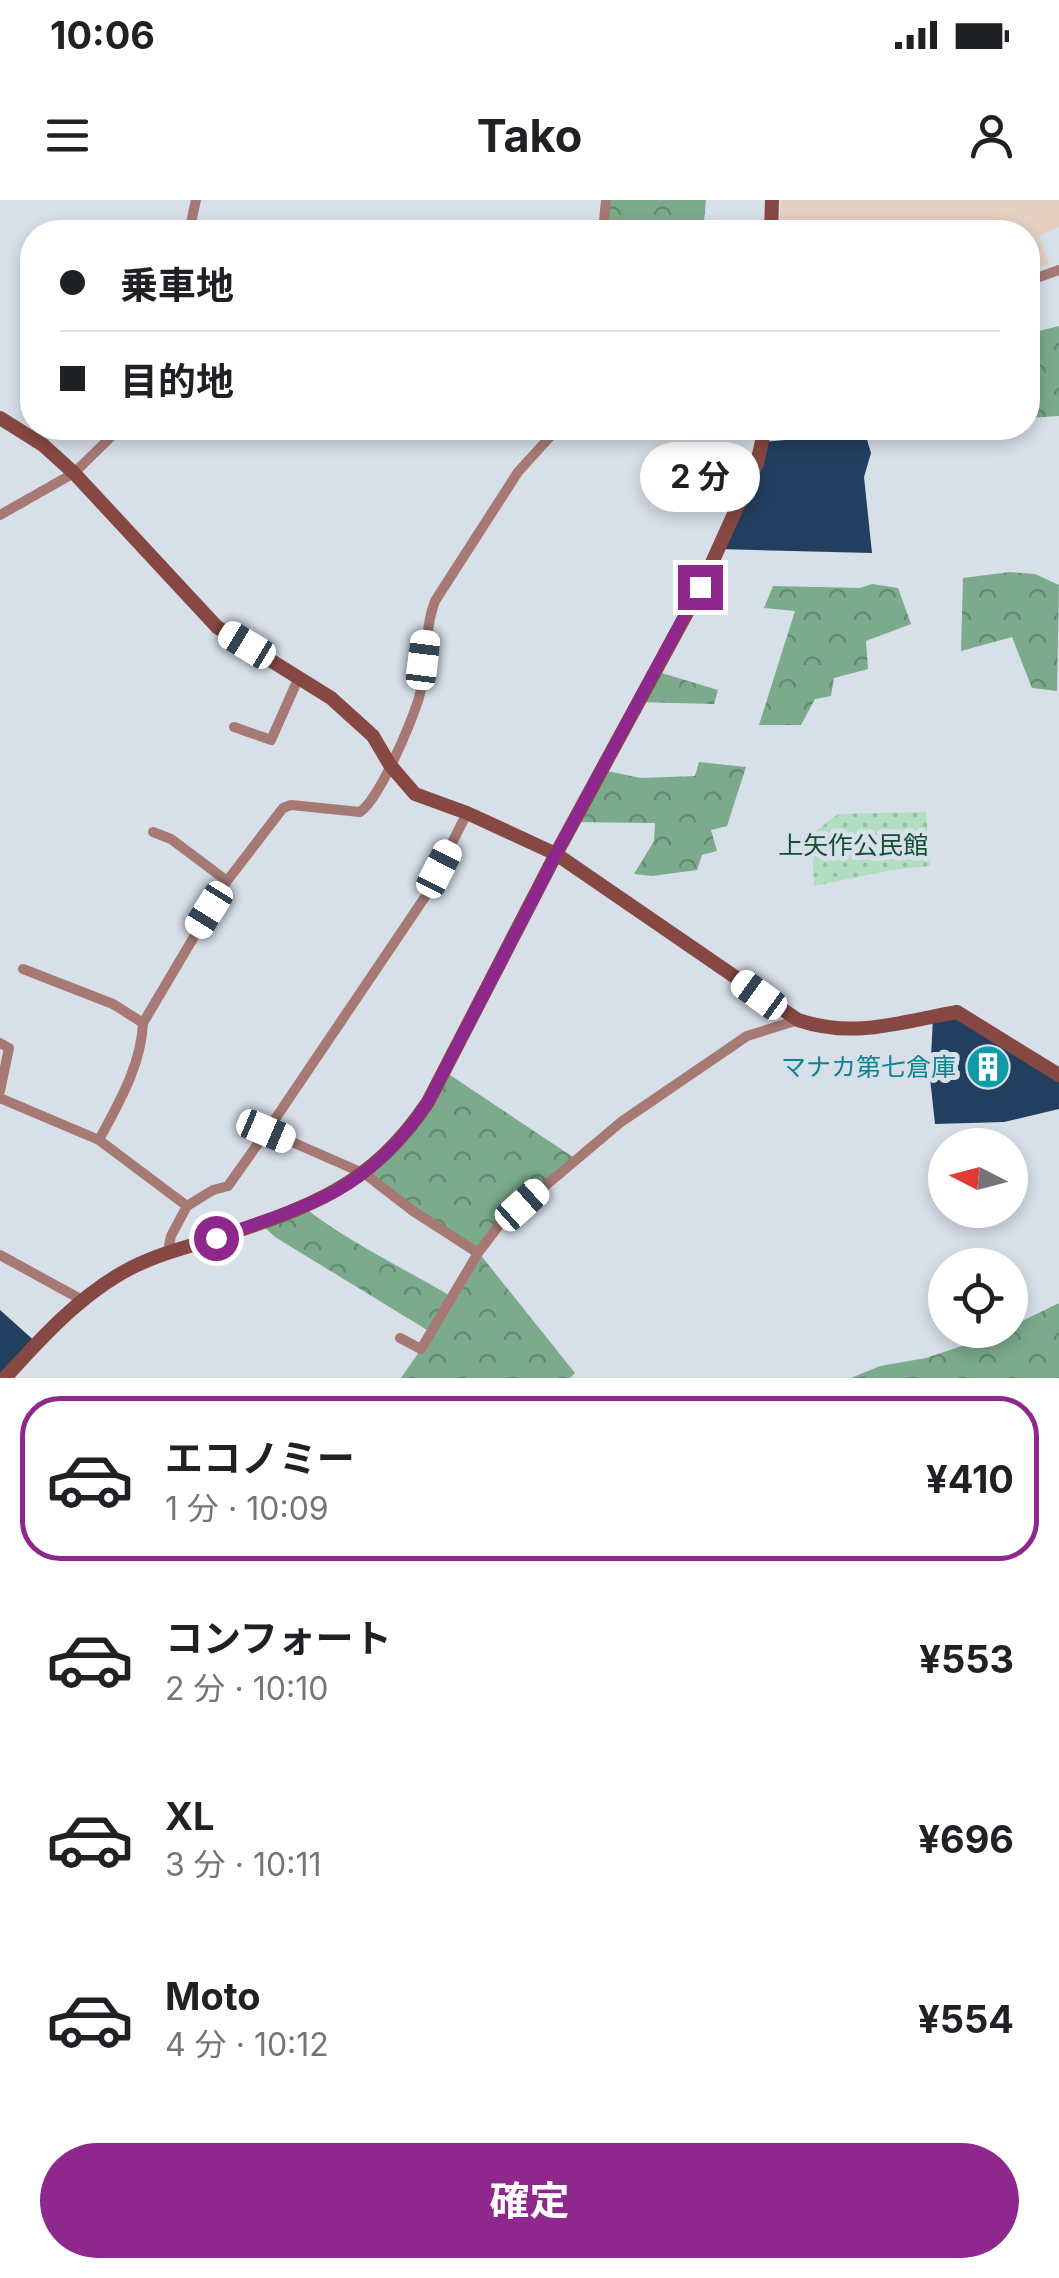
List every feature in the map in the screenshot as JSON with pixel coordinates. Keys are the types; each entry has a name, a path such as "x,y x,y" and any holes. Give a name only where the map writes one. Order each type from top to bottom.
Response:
{"street":[{"path":"35,440 74,474 217,627 331,698 373,736 390,765 415,794 556,854 798,1020 822,1028 856,1031 958,1012 1059,1075"},
{"path":"0,516 74,474 108,440"},
{"path":"99,1140 130,1077 142,1045 143,1023 226,881 283,808 360,812 375,796 418,699 434,601 518,472 547,440"},
{"path":"5,1378 84,1301 128,1270 168,1252 325,1198 365,1174 399,1142 428,1102 700,587 757,463 762,440"},
{"path":"234,727 272,740 300,678"},
{"path":"168,1252 171,1236 188,1206 213,1190 228,1186 266,1131 425,897 467,813"},
{"path":"153,832 171,839 226,881"},
{"path":"23,969 114,1004 143,1023"},
{"path":"400,1338 421,1349 478,1253 500,1224 621,1122 747,1036 798,1020"},
{"path":"0,1043 9,1048 0,1095 99,1140 188,1206"},
{"path":"266,1131 365,1174 478,1253"},
{"path":"0,1255 84,1301"}],"shaded area":[{"path":"781,200 1059,200 1059,227 1040,236 1040,220 780,220"},
{"path":"1040,239 1049,264 1040,267"}],"green space":[{"path":"606,200 706,200 704,220 604,220"},
{"path":"1059,326 1059,416 1040,417 1040,331"},
{"path":"1010,572 1035,574 1059,585 1057,691 1032,688 1012,637 961,651 963,578"},
{"path":"872,584 898,588 911,624 866,641 868,669 834,678 831,696 815,699 801,725 759,725 795,611 764,608 773,586 860,588"},
{"path":"655,671 718,690 714,704 638,702"},
{"path":"699,762 746,767 727,826 711,830 717,851 702,855 697,870 652,876 634,874 654,841 655,823 573,822 602,770 641,778 695,776"},
{"name":"上矢作公民館","path":"926,812 930,866 814,886 812,834 838,814"},
{"path":"444,1071 576,1159 539,1190 479,1253 575,1373 570,1378 401,1378 432,1333 275,1237 259,1222 302,1206 356,1243 452,1297 478,1253 365,1174"},
{"path":"1059,1303 1059,1378 851,1378 880,1366 956,1348 1028,1348 1028,1318"}],"building":[{"path":"867,440 871,453 864,477 872,553 718,549 763,442"},
{"name":"マナカ第七倉庫","path":"957,1012 1059,1075 1059,1109 1004,1122 935,1124 930,1078 933,1017"},
{"path":"0,1310 38,1344 0,1378"}],"place":[{"name":"マナカ第七倉庫","path":"988,1067"}],"route":[{"path":"216,1238 348,1186 383,1159 412,1126 700,587"}]}
